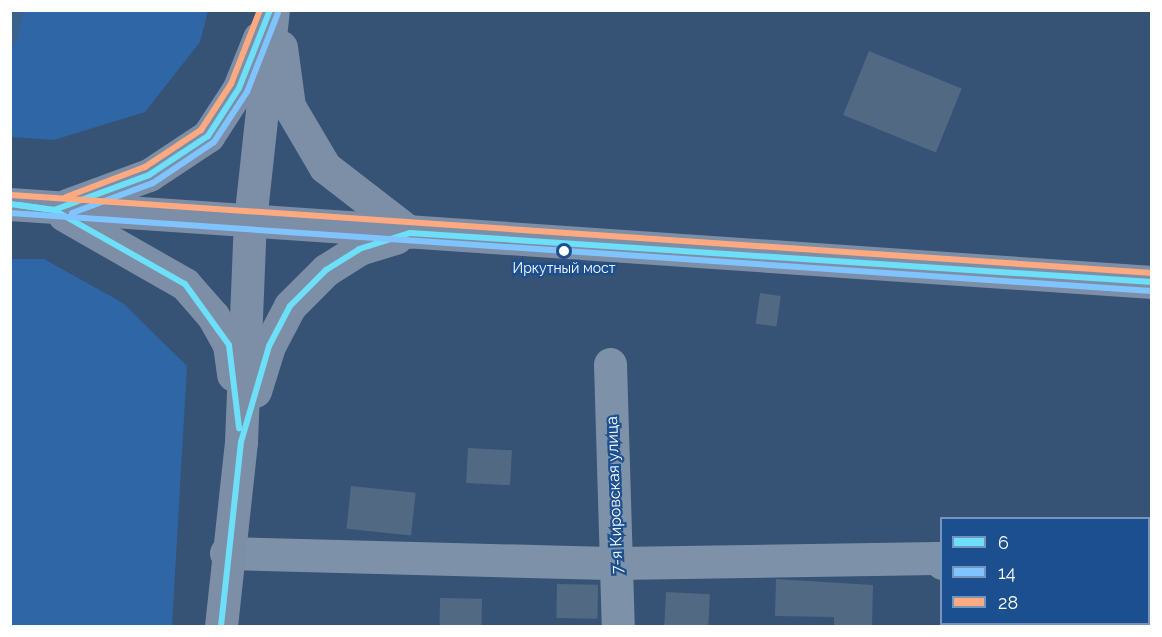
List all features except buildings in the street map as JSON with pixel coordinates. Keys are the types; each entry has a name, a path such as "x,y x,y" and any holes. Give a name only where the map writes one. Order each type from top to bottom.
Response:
{"main road":[{"path":"54,210 149,175 208,136 239,88 273,10"},
{"path":"221,627 226,553 241,442 249,221 273,10"},
{"path":"273,10 289,106 325,167 410,233"},
{"path":"10,204 54,210 1152,282"},
{"path":"54,210 176,278 213,316 229,345 241,442"},
{"path":"241,442 269,346 290,306 326,270 359,249 410,233"}],"street":[{"name":"7-я Кировская улица","path":"610,364 618,563 618,627"},
{"path":"226,553 618,563 938,558 940,560"}],"shaded area":[{"path":"11,10 24,11 16,43 11,47"},
{"path":"10,11 208,11 200,42 145,112 54,140 11,137"},
{"path":"11,259 44,259 123,303 187,366 172,626 11,626"}],"transit line":[{"name":"28","path":"66,197 145,167 201,130 231,84 260,10"},
{"name":"6","path":"19,205 54,210 149,175 208,136 239,88 270,10"},
{"name":"14","path":"72,213 153,183 214,142 247,92 278,13"},
{"name":"28","path":"11,195 1152,273"},
{"name":"6","path":"10,204 54,210 185,284 229,345 239,428"},
{"name":"14","path":"10,213 1151,291"},
{"name":"6","path":"221,626 241,442 269,346 290,306 326,270 359,249 410,233 1152,282"}],"place":[{"name":"Иркутный мост","path":"564,251"}]}
